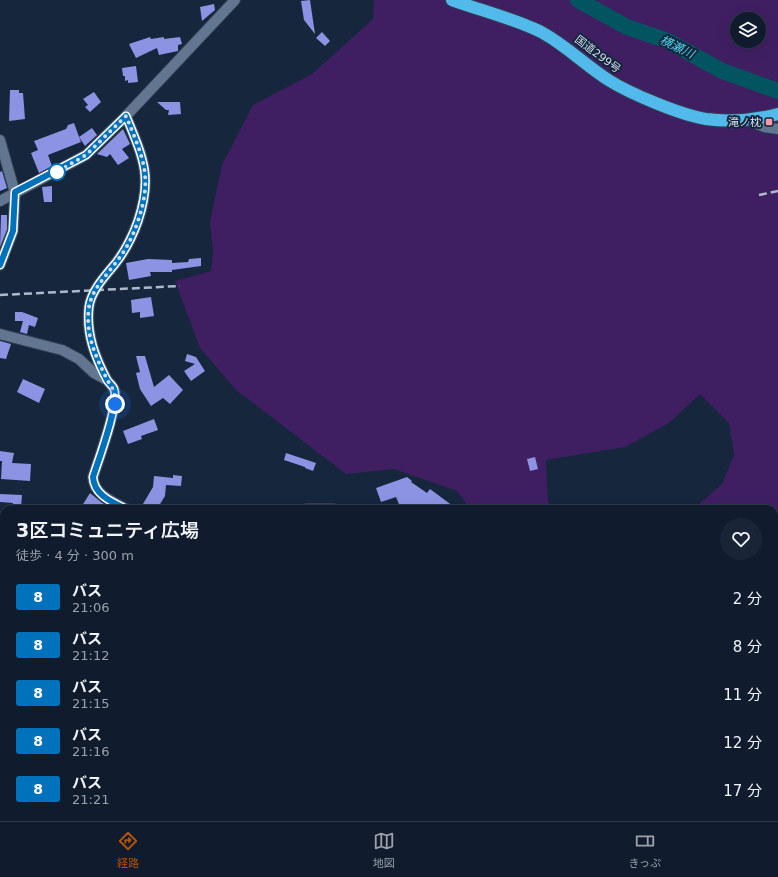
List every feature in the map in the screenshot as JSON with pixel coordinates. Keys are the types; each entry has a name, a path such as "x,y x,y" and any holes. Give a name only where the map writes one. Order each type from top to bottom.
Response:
{"highway":[{"name":"国道299号","path":"452,0 542,32 566,47 609,81 636,95 705,118 747,120 776,115"}],"street":[{"path":"0,201 86,155 126,116 235,0"},
{"path":"119,505 102,495 95,488 94,483 93,477 115,404 114,390 107,380 92,350 88,323 89,306 100,282 131,240 146,192 143,162 126,116"},
{"path":"747,120 764,127 778,129"},
{"path":"0,140 15,192 13,231 0,265"},
{"path":"0,334 62,350 79,360 94,373 107,380"}],"shaded area":[{"path":"374,0 778,0 778,505 698,505 722,484 734,455 729,423 700,394 669,423 625,447 546,460 548,502 552,505 467,505 457,491 394,469 346,474 236,390 200,348 175,281 211,271 213,251 210,222 222,165 253,105 312,74 373,19"}],"building":[{"path":"310,0 315,34 304,20 301,1"},
{"path":"214,4 215,10 202,21 200,7"},
{"path":"322,32 330,41 325,46 316,38"},
{"path":"150,37 151,39 164,37 164,39 180,37 182,44 178,45 178,51 159,55 157,48 136,58 129,44"},
{"path":"136,66 138,82 128,83 128,80 125,81 125,76 123,76 122,68"},
{"path":"10,90 19,90 19,93 23,93 25,119 9,121"},
{"path":"94,92 101,102 90,112 85,107 88,105 83,99"},
{"path":"157,102 180,102 181,114 168,115 169,110 166,110"},
{"path":"74,123 81,142 48,155 52,166 39,173 31,153 38,150 34,141 66,129 68,125"},
{"path":"92,128 97,135 85,146 79,137"},
{"path":"123,129 130,144 122,149 129,158 118,165 110,154 107,157 97,154"},
{"path":"2,171 7,188 0,191 0,172"},
{"path":"52,186 52,202 44,202 42,187"},
{"path":"1,215 7,215 7,230 0,247"},
{"path":"201,258 201,266 172,270 172,272 150,272 151,276 129,280 126,263 148,259 172,260 172,263 188,262 189,259"},
{"path":"151,297 154,316 140,318 140,312 132,313 131,300"},
{"path":"15,312 22,312 38,318 35,327 29,325 27,334 20,332 23,321 15,321"},
{"path":"0,341 11,344 6,359 0,358"},
{"path":"187,354 196,357 205,371 191,381 184,371 195,364 185,361"},
{"path":"136,356 145,356 154,387 169,375 183,390 170,404 163,398 151,406 140,389 136,373 140,372"},
{"path":"23,379 45,389 39,403 17,392"},
{"path":"154,419 158,430 141,436 142,439 128,444 123,431"},
{"path":"0,451 14,453 12,463 31,464 30,481 1,479 2,461 0,461"},
{"path":"286,453 316,463 313,471 284,460"},
{"path":"535,457 538,469 530,471 527,459"},
{"path":"173,475 182,476 181,486 166,485 165,496 159,505 142,505 153,487 154,476 173,478"},
{"path":"407,477 412,481 411,482 427,493 430,489 452,505 399,505 396,497 381,502 376,488"},
{"path":"90,493 106,505 82,505"},
{"path":"0,494 22,495 21,505 13,505 13,503 0,502"}],"waterway":[{"name":"横瀬川","path":"578,0 627,27 668,41 722,71 778,91"}],"railway":[{"path":"759,195 778,191"},
{"path":"0,295 180,286"}],"bus line":[{"name":"8","path":"0,265 13,231 15,192 55,173 86,155 126,116 140,150 143,162 146,192 145,201 127,248 100,282 89,306 88,323 92,350 107,380 114,390 115,396 115,404 93,477 94,483 95,488 102,495 119,505"}],"place":[{"name":"滝ノ枕","path":"769,122"}],"route":[{"path":"57,172 55,173 86,155 126,116 140,150 143,162 146,192 145,201 127,248 100,282 89,306 88,314 92,350 107,380 114,390 115,404"}]}
